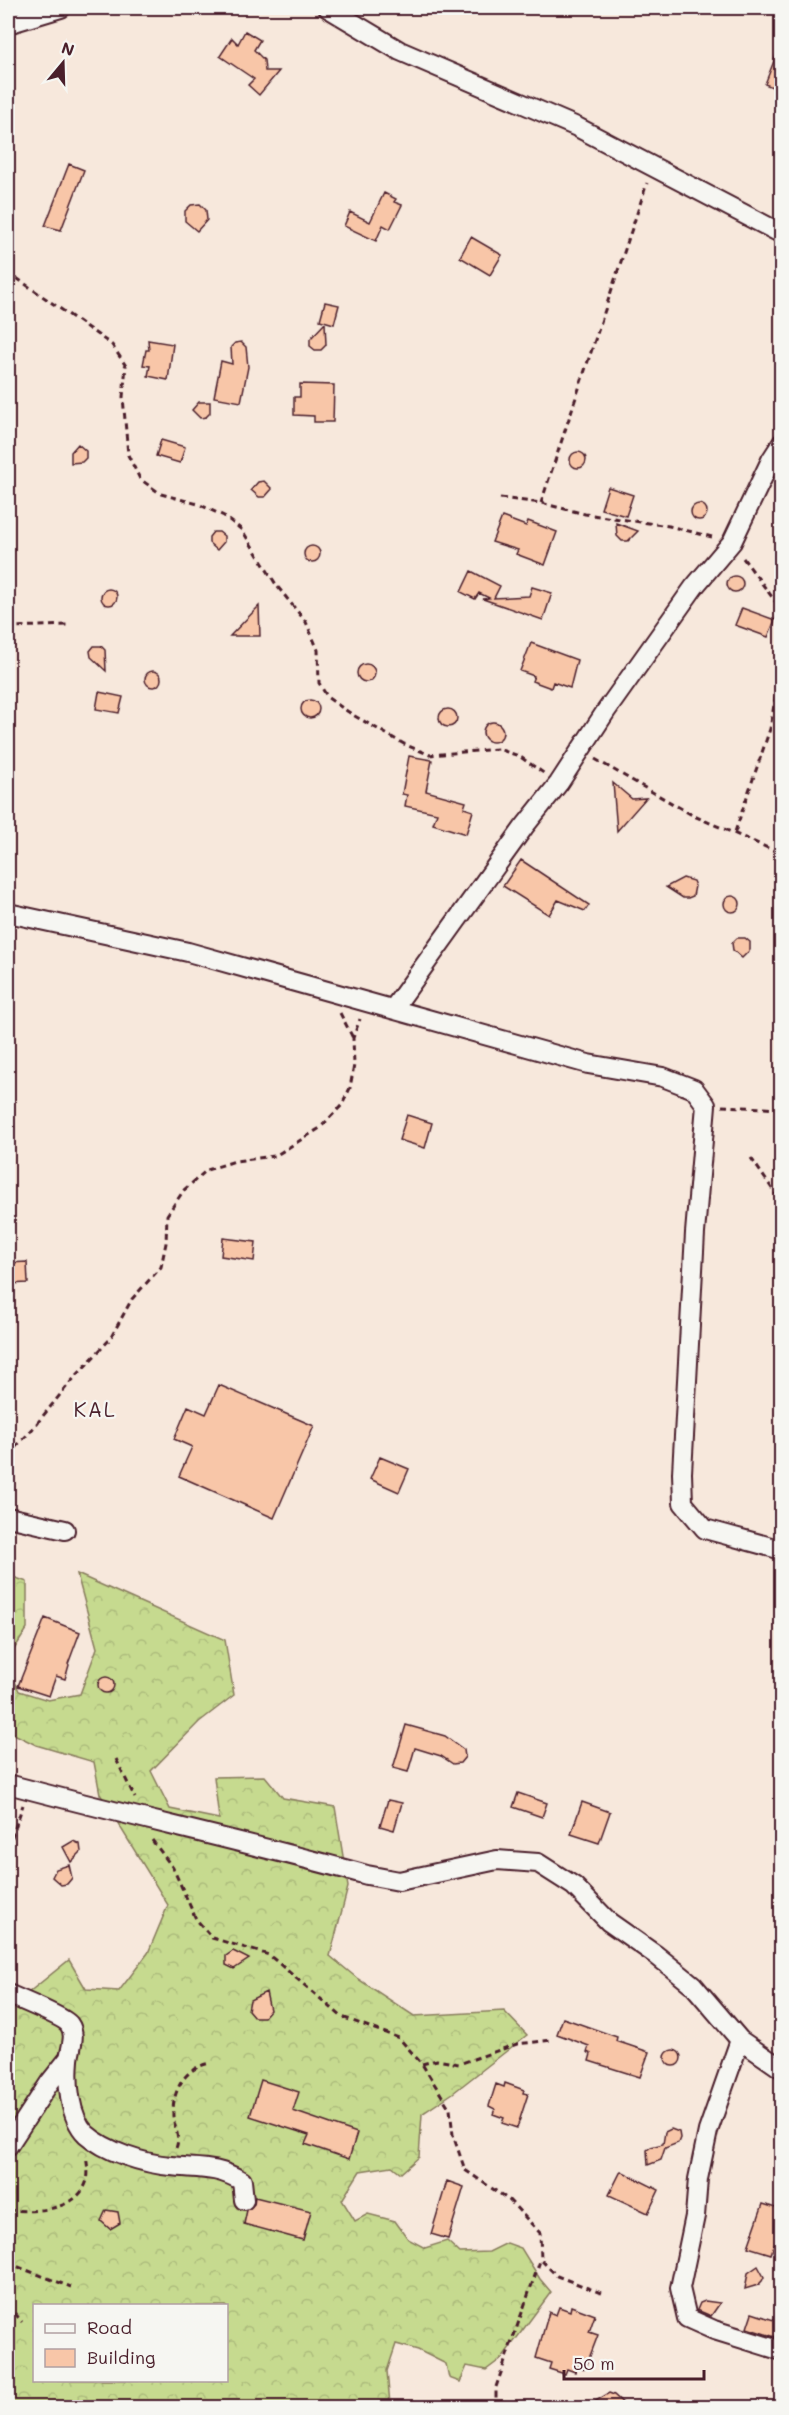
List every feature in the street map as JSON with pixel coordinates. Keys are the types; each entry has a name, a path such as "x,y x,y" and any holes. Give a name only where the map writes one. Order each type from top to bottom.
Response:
{"street":[{"path":"8,24 61,8"},
{"path":"328,8 400,51 577,127 782,234"},
{"path":"393,1009 524,827 559,783 694,587 732,542 771,460 782,444"},
{"path":"8,913 188,952 366,1004 393,1009 588,1064 663,1077 694,1089 706,1105 694,1233 682,1473 683,1503 705,1529 782,1550"},
{"path":"8,1517 65,1530"},
{"path":"8,1784 62,1800 399,1881 497,1860 538,1863 574,1886 609,1922 656,1954 693,1985 740,2040 782,2069"},
{"path":"8,1994 68,2022 73,2033 69,2058 70,2105 86,2133 124,2156 168,2166 211,2168 227,2172 242,2181 244,2200"},
{"path":"740,2040 708,2131 698,2179 695,2216 680,2288 687,2318 714,2330 782,2351"},
{"path":"8,2146 50,2082 69,2058"}],"path":[{"path":"541,503 652,168"},
{"path":"8,272 112,345 126,366 123,397 128,455 140,479 161,494 198,504 224,516 242,530 277,586 306,622 318,650 320,683 328,698 352,715 430,755 498,749 519,756 559,783"},
{"path":"500,498 541,503 585,514 669,526 732,542 777,605 782,616"},
{"path":"8,627 70,625"},
{"path":"735,832 770,729 781,663"},
{"path":"580,751 694,816 782,854"},
{"path":"8,1455 110,1339 132,1299 161,1267 166,1243 167,1215 184,1190 207,1170 235,1161 274,1156 320,1128 342,1105 351,1088 354,1065 353,1038 366,1004"},
{"path":"706,1105 782,1109"},
{"path":"751,1158 782,1203"},
{"path":"116,1759 153,1842 173,1868 196,1919 212,1938 269,1955 342,2017 399,2038 422,2064 450,2109 453,2135 465,2170 509,2200 540,2233 541,2260 496,2387 496,2408"},
{"path":"8,1848 28,1790"},
{"path":"422,2064 437,2060 459,2064 517,2044 552,2040"},
{"path":"168,2166 179,2141 173,2116 176,2092 183,2077 201,2065 210,2063"},
{"path":"8,2210 54,2209 79,2196 87,2180 86,2133"},
{"path":"541,2260 558,2276 601,2293"},
{"path":"8,2263 71,2286"},
{"path":"8,2305 22,2322"}],"green space":[{"path":"77,1574 225,1640 234,1695 199,1722 151,1771 170,1809 219,1819 214,1777 265,1776 283,1798 335,1807 348,1887 330,1956 358,1979 414,2016 504,2011 527,2035 453,2093 422,2114 419,2157 401,2173 392,2166 360,2171 342,2200 355,2221 368,2214 395,2221 408,2239 425,2248 447,2241 460,2253 489,2252 507,2243 521,2248 551,2292 502,2358 486,2370 467,2366 460,2382 449,2378 446,2364 418,2350 396,2344 387,2371 390,2404 380,2407 8,2407 8,2009 69,1960 86,1989 119,1991 148,1953 168,1905 100,1794 94,1762 36,1745 8,1731 8,1666 19,1691 48,1700 80,1694 97,1648"},
{"path":"8,1575 27,1582 27,1629 8,1659"}],"building":[{"path":"245,31 260,40 254,50 264,60 265,71 279,71 259,95 248,85 254,79 220,56 232,38 238,44"},
{"path":"782,44 782,91 765,84"},
{"path":"69,164 84,170 61,230 45,226"},
{"path":"384,193 396,199 394,202 402,205 390,229 383,225 376,241 344,226 350,212 370,222"},
{"path":"200,204 206,210 207,220 197,231 185,221 185,211 191,205"},
{"path":"471,237 502,255 490,275 460,257"},
{"path":"325,302 339,305 334,324 320,320"},
{"path":"325,323 326,345 321,350 315,350 310,346 310,339"},
{"path":"148,340 173,344 168,380 148,376 150,366 143,365 146,350 149,350"},
{"path":"241,342 246,347 248,367 241,402 214,397 221,361 232,364 231,347"},
{"path":"300,384 334,385 333,422 314,422 314,416 294,415 294,397 300,397"},
{"path":"199,402 210,402 210,413 206,417 200,418 192,410"},
{"path":"161,440 185,447 180,463 156,456"},
{"path":"78,444 86,451 86,458 82,462 71,463 71,452"},
{"path":"575,452 581,452 586,460 584,466 575,468 570,463 570,457"},
{"path":"264,481 272,489 265,497 259,497 251,490 258,482"},
{"path":"608,487 633,495 626,516 601,509"},
{"path":"696,504 702,504 707,512 705,518 696,520 691,515 691,509"},
{"path":"502,517 526,526 528,521 557,532 545,565 516,554 518,550 492,542"},
{"path":"616,523 638,531 628,541 622,541 617,536"},
{"path":"213,532 219,532 224,536 224,542 217,550 209,543 209,537"},
{"path":"309,546 315,546 320,554 318,560 309,562 304,557 304,551"},
{"path":"471,571 500,586 494,598 529,596 532,587 552,593 543,620 483,599 489,598 479,593 475,599 461,592"},
{"path":"732,576 738,576 743,584 741,590 732,592 727,587 727,581"},
{"path":"109,589 117,597 109,605 101,597"},
{"path":"259,606 260,636 230,636"},
{"path":"742,608 775,620 768,637 735,625"},
{"path":"531,643 577,660 570,688 553,682 551,688 532,681 534,676 520,671"},
{"path":"94,646 101,646 105,650 106,671 91,657 90,651"},
{"path":"366,664 372,667 375,673 372,679 366,682 360,679 357,673 360,667"},
{"path":"153,671 161,679 153,687 145,679"},
{"path":"99,692 123,697 119,713 96,709"},
{"path":"310,700 316,703 319,709 316,715 310,718 304,715 301,709 304,703"},
{"path":"448,709 454,712 457,718 454,724 448,727 442,724 439,718 442,712"},
{"path":"493,722 500,725 503,732 500,739 493,742 486,739 483,732 486,725"},
{"path":"409,756 432,760 426,791 466,802 464,808 473,811 466,834 433,824 437,813 405,806 407,795 402,794"},
{"path":"613,783 632,799 646,798 617,831"},
{"path":"521,860 589,905 585,911 558,900 549,915 503,886"},
{"path":"683,878 693,881 695,886 693,896 688,898 683,898 666,887"},
{"path":"729,896 735,896 740,904 738,910 729,912 724,907 724,901"},
{"path":"737,938 745,938 750,942 750,950 742,958 733,950 732,943"},
{"path":"407,1115 432,1123 425,1148 399,1140"},
{"path":"223,1238 256,1242 254,1261 221,1256"},
{"path":"27,1262 28,1283 8,1284 8,1263"},
{"path":"219,1385 314,1426 274,1518 179,1476 192,1447 174,1439 188,1406 206,1414"},
{"path":"380,1457 409,1469 399,1492 370,1479"},
{"path":"45,1618 80,1632 65,1679 56,1676 49,1696 18,1686"},
{"path":"103,1677 109,1677 114,1685 112,1691 103,1693 98,1688 98,1682"},
{"path":"406,1725 445,1736 464,1750 465,1757 460,1763 453,1764 441,1756 415,1748 408,1772 393,1768"},
{"path":"518,1793 547,1803 542,1817 513,1807"},
{"path":"388,1800 402,1803 394,1830 380,1826"},
{"path":"582,1802 610,1812 599,1843 571,1834"},
{"path":"73,1841 80,1844 81,1852 71,1862 63,1847"},
{"path":"69,1865 72,1878 67,1884 61,1885 52,1877 56,1869"},
{"path":"233,1951 249,1959 234,1969 226,1965 226,1956"},
{"path":"266,1992 270,2010 264,2017 254,2017 248,2010 250,2000"},
{"path":"563,2018 617,2037 616,2041 649,2052 640,2077 589,2061 591,2054 587,2052 589,2046 557,2034"},
{"path":"670,2050 676,2050 681,2058 679,2064 670,2066 665,2061 665,2055"},
{"path":"261,2080 299,2092 293,2111 357,2133 349,2159 305,2144 309,2135 250,2116"},
{"path":"505,2083 524,2090 523,2093 528,2094 517,2128 502,2123 504,2118 493,2114 495,2109 489,2106 496,2084 504,2087"},
{"path":"671,2129 679,2132 678,2143 665,2148 661,2160 648,2165 647,2150 663,2144 665,2132"},
{"path":"621,2171 659,2190 648,2213 609,2195"},
{"path":"447,2181 464,2187 448,2239 431,2234"},
{"path":"255,2197 311,2211 303,2240 244,2224 247,2210 254,2204"},
{"path":"763,2204 782,2210 782,2238 777,2236 771,2254 748,2247"},
{"path":"106,2210 118,2212 120,2223 110,2229 101,2221"},
{"path":"758,2266 764,2277 762,2281 758,2285 745,2289 748,2273"},
{"path":"705,2301 720,2303 711,2316 697,2310 700,2303"},
{"path":"571,2306 595,2315 589,2332 598,2335 585,2369 577,2366 575,2372 567,2369 565,2374 549,2369 551,2363 536,2358 549,2312 556,2315 559,2307 570,2311"},
{"path":"752,2313 780,2322 775,2337 747,2328"},
{"path":"609,2393 628,2408 584,2408"}],"district":[{"name":"KAL","path":"95,1410"}]}
